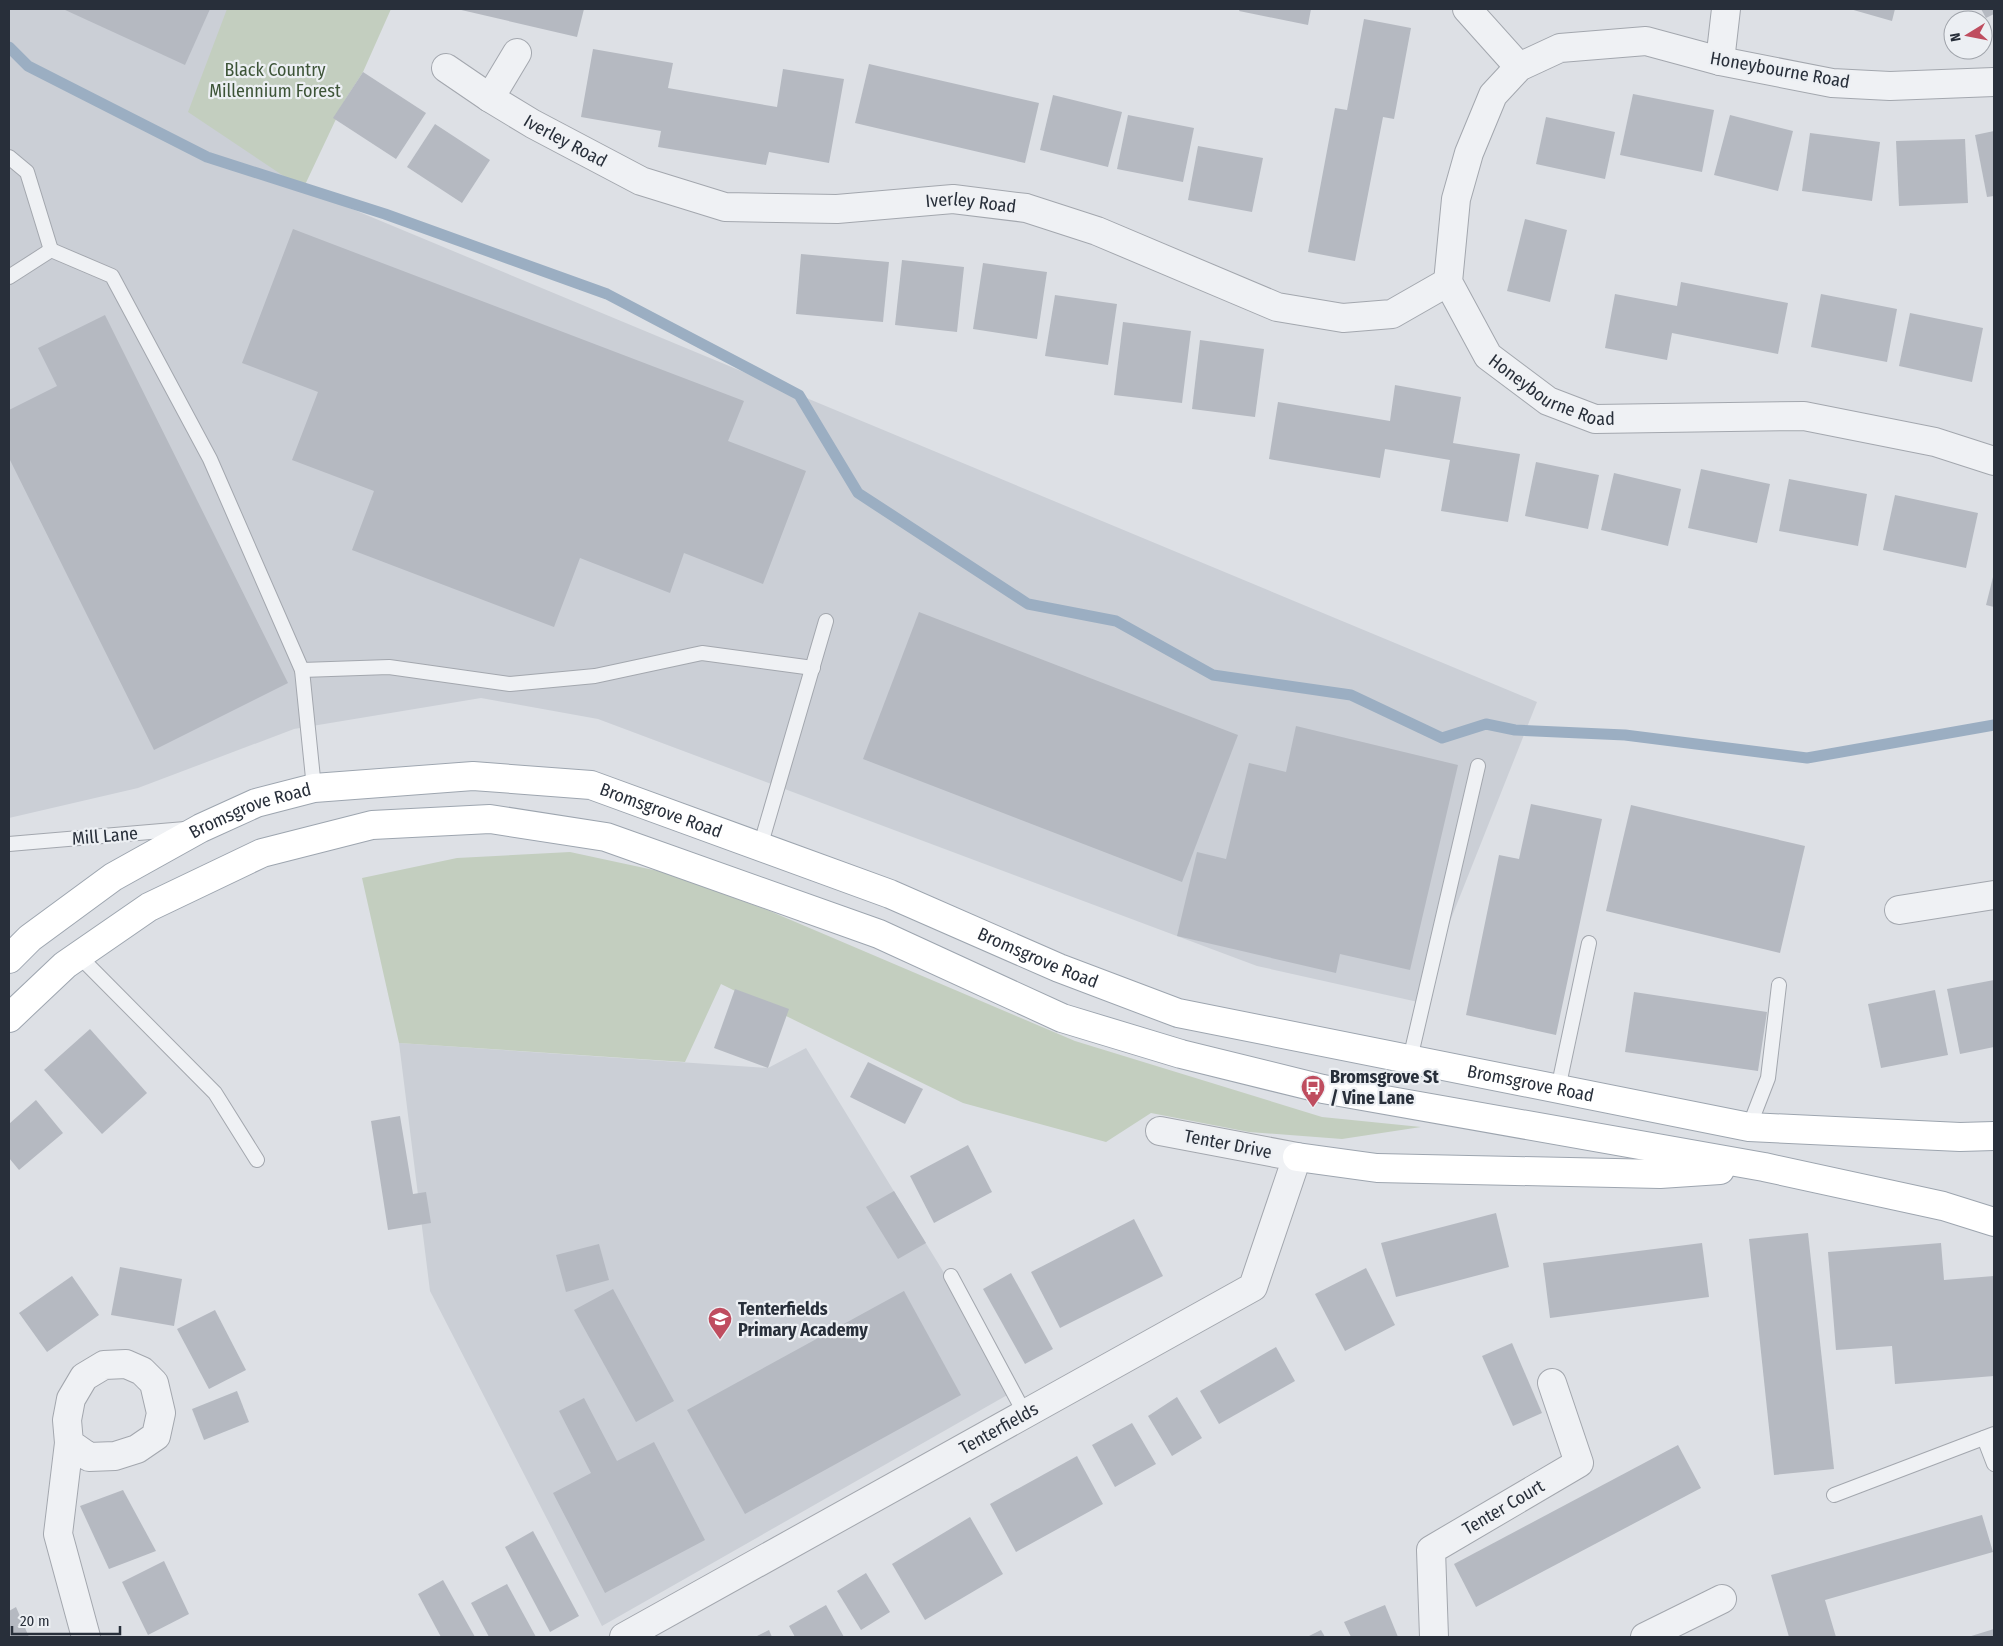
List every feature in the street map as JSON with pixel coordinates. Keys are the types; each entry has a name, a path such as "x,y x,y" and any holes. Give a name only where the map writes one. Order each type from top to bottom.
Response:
{"main road":[{"name":"Bromsgrove Road","path":"9,959 30,938 113,877 201,828 256,803 314,788 473,776 591,785 890,894 1059,968 1178,1013 1749,1127 1960,1137 1994,1136"},
{"path":"9,1018 65,966 148,908 262,853 372,825 490,820 606,837 879,934 1062,1018 1181,1054 1323,1089 1764,1167 1943,1206 1994,1222"},
{"path":"1297,1156 1377,1168 1660,1174 1764,1167"}],"street":[{"path":"1467,9 1518,67"},
{"path":"1720,61 1726,9"},
{"name":"Honeybourne Road","path":"1994,82 1890,86 1832,83 1720,61 1646,41 1560,48 1518,67 1493,95 1469,152 1456,199 1448,282 1488,356 1548,401 1595,419 1804,416 1935,442 1994,461"},
{"path":"490,98 517,53"},
{"name":"Iverley Road","path":"446,68 490,98 641,181 725,207 837,209 953,199 1026,208 1097,231 1277,307 1343,318 1392,314 1448,282"},
{"path":"1899,910 1994,895"},
{"name":"Tenter Drive","path":"1160,1131 1297,1156"},
{"name":"Tenterfields","path":"624,1637 1253,1287 1297,1156"},
{"name":"Tenter Court","path":"1434,1637 1431,1550 1579,1463 1552,1383"},
{"path":"69,1443 58,1534 86,1637"},
{"path":"1645,1637 1722,1599"}],"lane":[{"path":"9,157 27,172 51,250 112,276 210,459 302,670 314,788"},
{"path":"9,277 51,250"},
{"path":"760,847 826,621"},
{"path":"302,670 389,668 510,684 595,676 702,653 813,668"},
{"path":"1410,1060 1478,766"},
{"name":"Mill Lane","path":"9,844 201,828"},
{"path":"1558,1089 1589,943"},
{"path":"79,956 215,1093 257,1160"},
{"path":"1749,1127 1768,1078 1780,985"},
{"path":"951,1276 1025,1414"},
{"path":"1834,1495 1989,1436 1994,1464"}],"shaded area":[{"path":"9,9 281,9 304,189 1537,702 1418,1002 1257,966 598,719 481,698 294,729 138,788 9,818"},
{"name":"Tenterfields Primary Academy","path":"399,1043 768,1068 806,1048 1016,1390 602,1626 430,1291"}],"green space":[{"name":"Black Country Millennium Forest","path":"227,9 391,9 363,72 345,100 303,189 188,112"},
{"path":"570,852 663,872 765,909 1075,1041 1322,1117 1421,1127 1342,1139 1249,1132 1151,1113 1106,1142 963,1103 721,984 685,1062 399,1043 362,878 457,858"}],"building":[{"path":"63,9 210,9 185,65"},
{"path":"457,9 584,9 577,37"},
{"path":"1240,9 1311,9 1308,25 1239,11"},
{"path":"1850,9 1895,9 1892,21"},
{"path":"1994,9 1994,14 1993,10 1982,10"},
{"path":"1364,19 1411,28 1394,119 1383,117 1355,261 1308,252 1335,108 1347,110"},
{"path":"593,49 673,63 668,88 777,107 783,69 844,79 829,163 769,152 766,165 658,147 661,131 581,117"},
{"path":"869,64 1039,103 1025,163 855,123"},
{"path":"363,72 426,113 396,159 333,118"},
{"path":"1633,94 1714,110 1702,172 1620,155"},
{"path":"1053,95 1122,112 1108,167 1040,150"},
{"path":"1128,115 1194,128 1183,182 1117,169"},
{"path":"1730,115 1793,131 1778,191 1714,175"},
{"path":"1546,117 1615,132 1605,179 1536,164"},
{"path":"435,124 490,160 462,203 407,167"},
{"path":"1994,131 1994,196 1987,197 1975,135"},
{"path":"1810,133 1880,142 1872,201 1802,191"},
{"path":"1965,139 1968,203 1899,206 1896,141"},
{"path":"1198,146 1263,158 1252,212 1188,200"},
{"path":"1525,219 1567,230 1550,302 1507,291"},
{"path":"293,229 744,401 728,441 806,471 763,584 684,553 670,593 580,558 554,627 352,550 374,491 292,460 318,392 242,363"},
{"path":"801,254 889,262 883,322 796,314"},
{"path":"902,260 964,267 957,332 895,325"},
{"path":"983,263 1047,272 1037,339 973,329"},
{"path":"1681,282 1788,303 1778,354 1672,333 1667,360 1605,348 1615,294 1677,306"},
{"path":"1821,294 1897,309 1887,362 1811,347"},
{"path":"1055,295 1117,304 1108,365 1045,356"},
{"path":"1910,313 1983,328 1972,382 1899,366"},
{"path":"105,315 288,683 154,750 9,458 9,410 57,386 38,348"},
{"path":"1123,322 1191,331 1182,403 1114,395"},
{"path":"1200,340 1264,349 1255,417 1192,409"},
{"path":"1395,385 1461,397 1453,443 1520,454 1508,522 1441,511 1450,460 1385,449 1380,478 1269,459 1278,402 1390,421"},
{"path":"1536,462 1599,475 1588,529 1525,516"},
{"path":"1701,469 1770,484 1757,543 1688,528"},
{"path":"1614,473 1681,489 1668,546 1601,530"},
{"path":"1789,479 1867,494 1858,546 1779,531"},
{"path":"1895,495 1978,513 1966,568 1883,550"},
{"path":"1994,573 1994,607 1986,605"},
{"path":"919,612 1238,735 1182,882 863,759"},
{"path":"1296,726 1458,765 1410,970 1340,954 1336,973 1177,936 1197,852 1226,859 1249,763 1286,772"},
{"path":"1531,804 1602,819 1556,1035 1466,1015 1499,855 1519,859"},
{"path":"1631,805 1805,846 1780,953 1606,911"},
{"path":"1994,980 1994,1047 1960,1054 1947,989"},
{"path":"735,989 789,1009 768,1068 714,1048"},
{"path":"1935,990 1948,1055 1881,1068 1868,1004"},
{"path":"1634,992 1767,1012 1758,1071 1625,1052"},
{"path":"90,1029 147,1093 102,1134 44,1070"},
{"path":"868,1062 923,1089 905,1124 850,1097"},
{"path":"36,1100 63,1133 19,1170 9,1158 9,1124"},
{"path":"400,1116 413,1194 426,1192 431,1223 388,1230 371,1121"},
{"path":"968,1145 992,1192 934,1223 910,1176"},
{"path":"894,1191 926,1243 898,1259 866,1207"},
{"path":"1496,1213 1509,1267 1396,1297 1381,1243"},
{"path":"1134,1219 1163,1276 1060,1328 1031,1272"},
{"path":"1808,1233 1834,1469 1774,1475 1749,1239"},
{"path":"1702,1243 1709,1297 1550,1318 1543,1263"},
{"path":"1941,1243 1944,1280 1994,1276 1994,1376 1895,1384 1892,1346 1836,1350 1828,1252"},
{"path":"599,1244 609,1280 566,1292 556,1255"},
{"path":"120,1267 182,1279 174,1326 111,1315"},
{"path":"1366,1268 1395,1325 1345,1351 1315,1294"},
{"path":"1011,1273 1053,1349 1025,1364 983,1289"},
{"path":"72,1276 99,1315 47,1352 19,1313"},
{"path":"613,1289 674,1401 636,1422 574,1310"},
{"path":"904,1291 961,1395 745,1514 687,1410"},
{"path":"215,1310 246,1370 209,1389 177,1329"},
{"path":"1512,1343 1542,1413 1513,1426 1482,1356"},
{"path":"1276,1347 1295,1381 1219,1424 1200,1391"},
{"path":"237,1391 249,1422 204,1440 192,1409"},
{"path":"1177,1397 1202,1438 1172,1456 1148,1416"},
{"path":"584,1398 617,1461 654,1442 705,1540 605,1593 553,1493 591,1473 559,1411"},
{"path":"1132,1423 1156,1464 1115,1487 1092,1445"},
{"path":"1678,1445 1701,1488 1476,1607 1454,1564"},
{"path":"1077,1456 1103,1504 1016,1552 990,1504"},
{"path":"123,1490 156,1551 109,1569 80,1506"},
{"path":"1982,1515 1993,1552 1825,1600 1836,1637 1789,1637 1771,1575"},
{"path":"970,1517 1003,1574 925,1620 892,1564"},
{"path":"533,1531 579,1616 550,1632 505,1547"},
{"path":"164,1561 189,1614 148,1635 122,1582"},
{"path":"866,1573 890,1612 861,1630 837,1591"},
{"path":"443,1580 475,1637 441,1637 418,1594"},
{"path":"507,1584 536,1637 489,1637 471,1603"},
{"path":"826,1605 844,1637 795,1637 789,1626"},
{"path":"1385,1605 1398,1637 1351,1637 1344,1622"},
{"path":"16,1607 29,1637 9,1637 9,1611"},
{"path":"1994,1629 1994,1637 1968,1637"},
{"path":"769,1630 772,1637 755,1637"},
{"path":"1321,1630 1325,1637 1307,1637"}],"waterway":[{"path":"9,47 28,66 207,157 385,214 607,294 799,395 858,493 1028,604 1116,621 1213,675 1351,695 1442,738 1486,724 1515,730 1625,735 1807,758 1994,725"}],"place":[{"name":"Bromsgrove St / Vine Lane","path":"1313,1108"},
{"name":"Tenterfields Primary Academy","path":"720,1340"}]}
